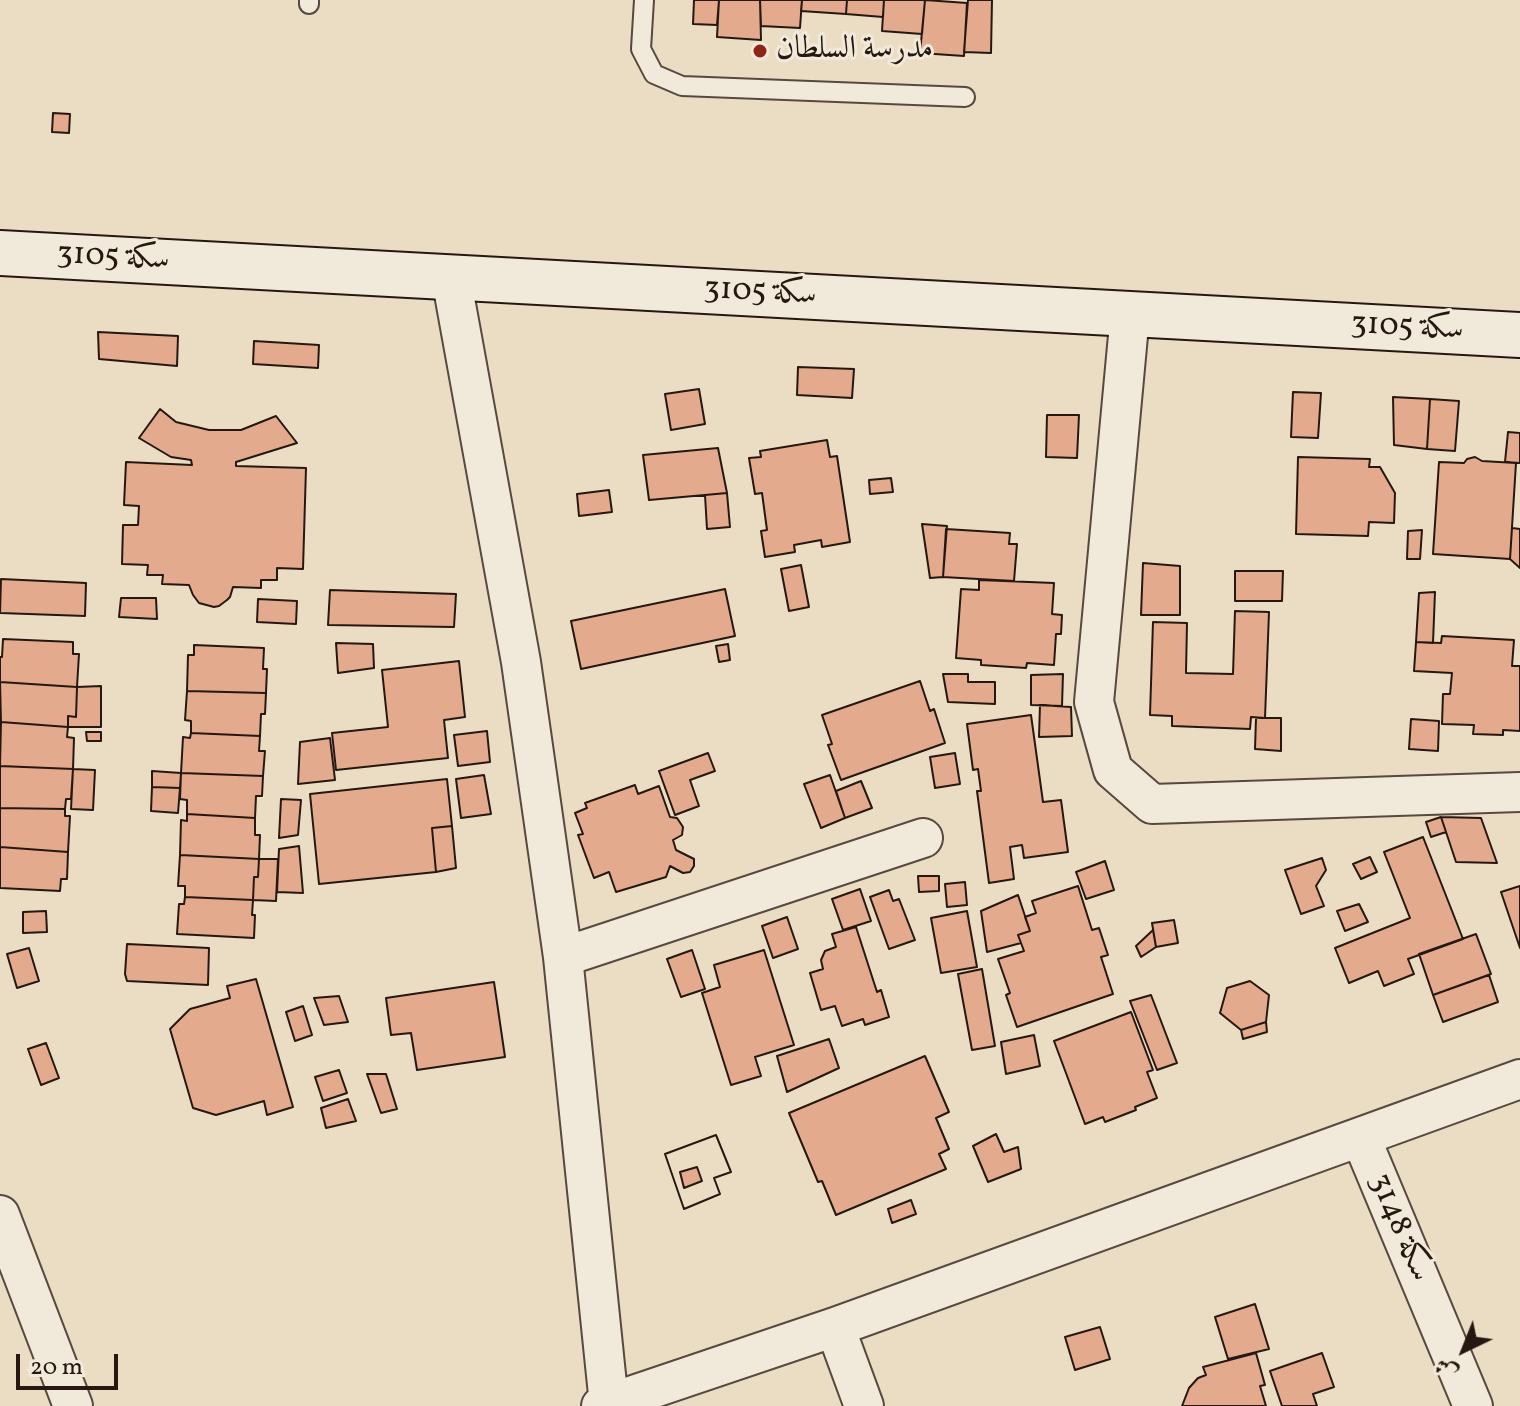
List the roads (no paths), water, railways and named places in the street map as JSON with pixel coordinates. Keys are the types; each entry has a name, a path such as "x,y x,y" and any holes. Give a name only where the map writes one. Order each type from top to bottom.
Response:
{"street":[{"name":"سكة 3105","path":"0,253 1520,335"},
{"path":"451,277 521,662 563,957 605,1405 835,1327 1520,1079"},
{"path":"1130,314 1094,702 1113,770 1152,804 1520,792"},
{"path":"563,957 923,838"},
{"name":"سكة 3148","path":"1361,1138 1473,1406"},
{"path":"0,1215 73,1406"},
{"path":"835,1327 864,1406"}],"lane":[{"path":"644,0 641,49 654,74 682,86 965,97"}],"place":[{"name":"مدرسة السلطان","path":"760,51"}]}
